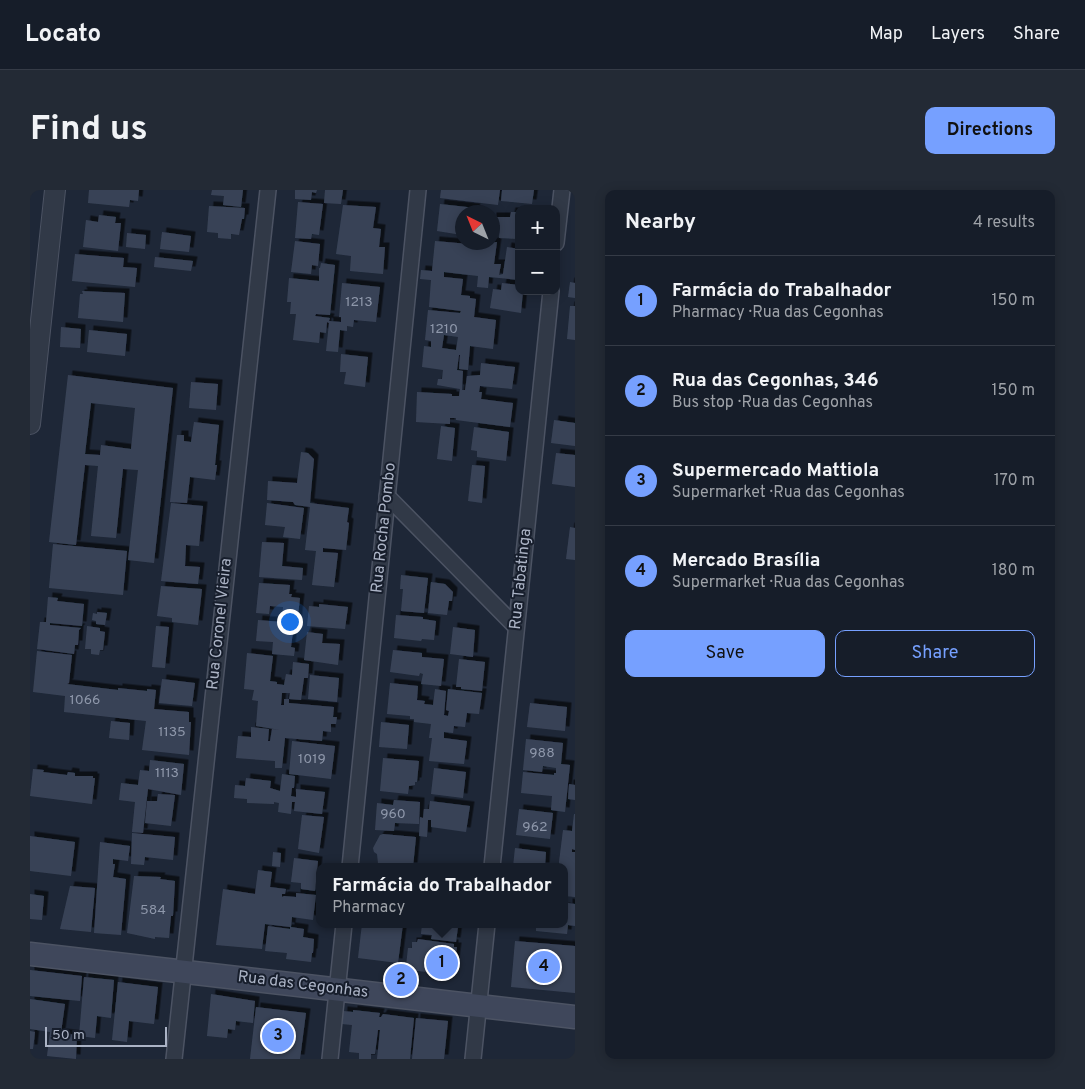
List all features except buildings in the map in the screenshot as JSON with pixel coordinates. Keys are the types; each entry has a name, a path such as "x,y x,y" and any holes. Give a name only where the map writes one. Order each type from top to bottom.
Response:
{"main road":[{"name":"Rua das Cegonhas","path":"30,954 575,1017"}],"street":[{"path":"30,424 54,190"},
{"name":"Rua Coronel Vieira","path":"174,1059 268,190"},
{"name":"Rua Rocha Pombo","path":"350,863 418,190"},
{"path":"560,208 562,190"},
{"name":"Rua Tabatinga","path":"492,863 551,295"},
{"path":"387,496 516,626"},
{"path":"330,1059 344,928"},
{"path":"473,1059 487,928"}],"place":[{"name":"Farmácia do Trabalhador","path":"442,963"},
{"name":"Mercado Brasília","path":"544,967"},
{"name":"Rua das Cegonhas, 346","path":"401,980"},
{"name":"Supermercado Mattiola","path":"278,1036"}]}
